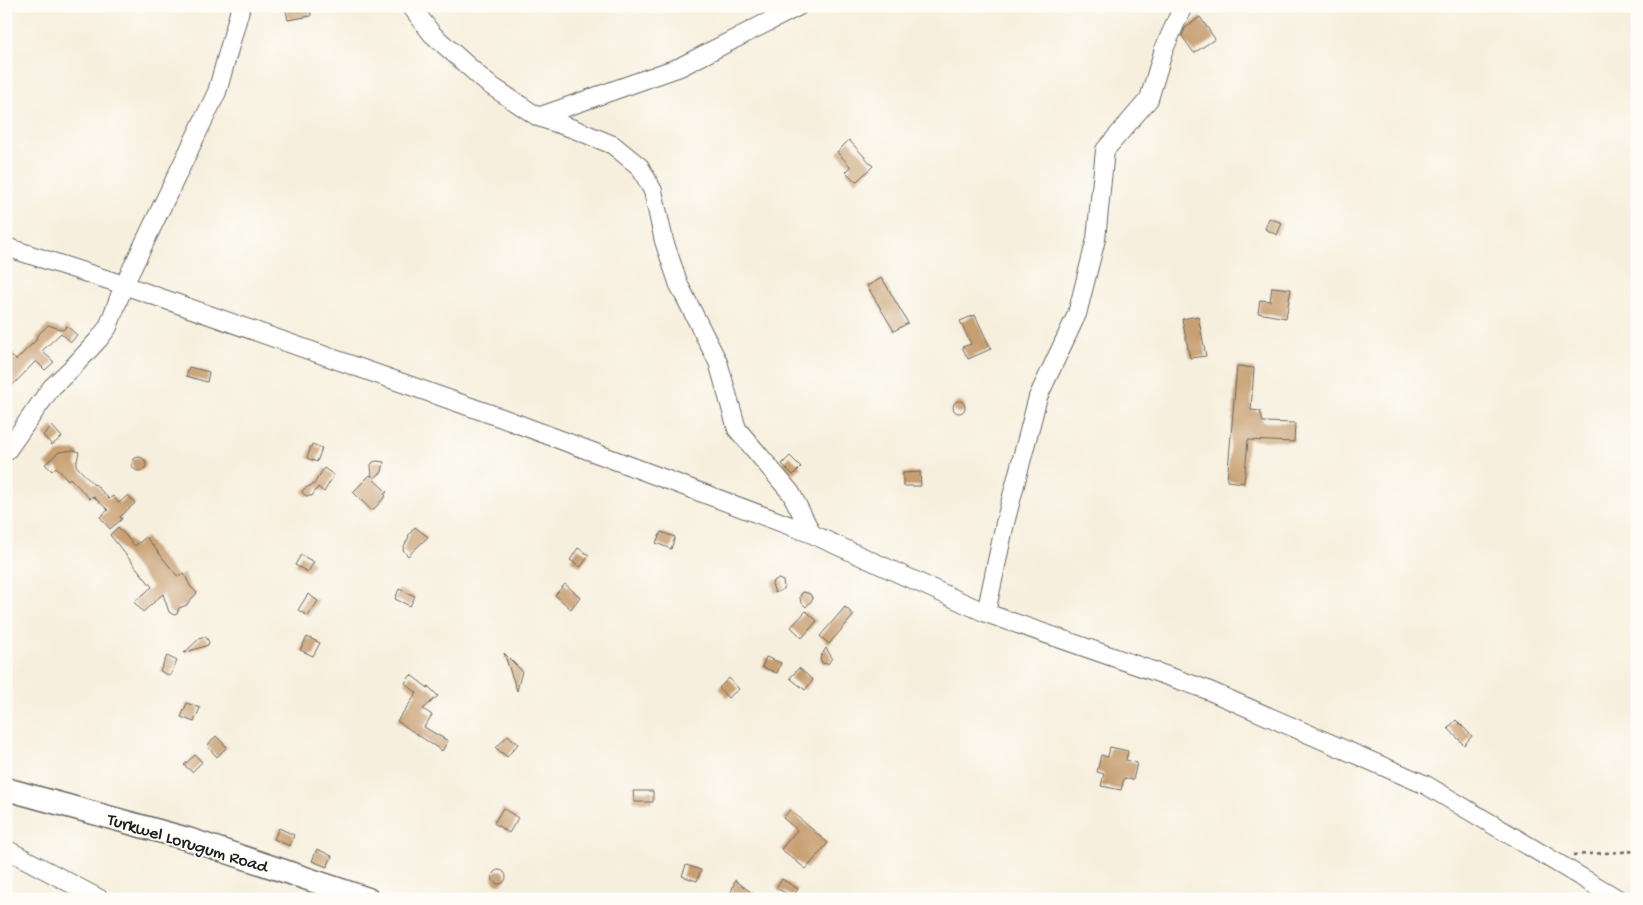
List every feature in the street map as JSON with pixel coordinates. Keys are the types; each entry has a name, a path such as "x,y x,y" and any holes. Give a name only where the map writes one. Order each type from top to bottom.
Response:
{"main road":[{"name":"Turkwel Lorugum Road","path":"6,789 188,839 368,899"}],"street":[{"path":"6,452 51,388 75,365 108,327 124,285 217,92 241,6"},
{"path":"411,6 432,34 487,83 538,117 574,128 613,144 640,167 653,191 664,241 679,285 718,362 737,429 791,493 812,534"},
{"path":"538,117 680,67 799,6"},
{"path":"986,613 1005,523 1038,396 1078,314 1096,239 1105,150 1148,99 1164,49 1183,6"},
{"path":"6,247 124,285 502,418 812,534 986,613 1205,689 1426,785 1618,899"},
{"path":"6,849 100,899"}],"path":[{"path":"1548,857 1637,851"}],"building":[{"path":"285,6 310,6 311,16 288,20"},
{"path":"1200,17 1215,39 1194,53 1182,36 1185,28"},
{"path":"849,140 873,166 856,182 846,172 851,167 837,152"},
{"path":"1269,218 1282,223 1277,235 1265,229"},
{"path":"882,278 908,323 894,331 867,286"},
{"path":"1272,287 1291,289 1286,318 1258,313 1260,300 1270,301"},
{"path":"975,315 991,349 968,359 962,347 971,344 960,321"},
{"path":"1198,316 1206,356 1190,358 1182,319"},
{"path":"48,325 63,330 67,326 77,335 71,342 61,333 42,351 54,362 45,370 36,361 6,392 6,351 16,360"},
{"path":"1237,366 1254,368 1251,410 1260,411 1263,422 1295,423 1294,442 1248,440 1244,483 1227,481"},
{"path":"189,367 209,372 207,382 186,376"},
{"path":"961,401 964,402 964,412 957,413 954,412 953,405 954,402"},
{"path":"52,426 62,437 52,445 43,435"},
{"path":"312,444 322,448 317,462 307,458"},
{"path":"74,450 79,452 76,465 109,499 113,496 119,503 128,495 135,503 120,517 122,519 110,529 100,517 108,510 93,496 90,499 70,478 68,480 56,467 52,471 45,464 59,452"},
{"path":"790,456 801,467 793,475 782,464"},
{"path":"139,457 144,459 146,464 144,469 139,471 134,469 132,464 134,459"},
{"path":"377,461 384,462 382,472 373,479 387,492 384,494 386,496 372,511 353,492 370,475 372,477 371,465"},
{"path":"324,468 334,475 324,492 318,487 312,496 306,496 302,492 305,488 314,484"},
{"path":"920,472 921,486 903,486 903,473"},
{"path":"118,527 135,546 146,537 178,577 184,573 190,586 197,593 187,605 179,608 177,614 174,615 169,612 163,594 143,612 134,602 152,587 110,535"},
{"path":"415,527 428,537 408,556 403,550 408,536"},
{"path":"661,532 675,537 671,549 656,543"},
{"path":"578,548 589,555 581,567 570,560"},
{"path":"301,555 314,562 308,572 295,565"},
{"path":"778,579 783,581 784,587 775,593 772,584 773,581"},
{"path":"565,584 580,597 571,609 555,595"},
{"path":"399,589 415,596 410,606 395,599"},
{"path":"804,592 810,594 813,599 806,607 800,598"},
{"path":"308,594 318,601 308,616 298,610"},
{"path":"845,607 854,615 829,644 820,636"},
{"path":"806,611 817,621 802,638 791,627"},
{"path":"201,637 206,637 209,642 208,645 184,653"},
{"path":"307,637 320,643 313,656 300,650"},
{"path":"826,648 832,658 828,664 822,663 820,658"},
{"path":"504,653 522,671 517,691"},
{"path":"167,656 177,661 170,676 160,671"},
{"path":"766,657 781,663 777,673 762,667"},
{"path":"799,668 813,680 805,690 790,678"},
{"path":"411,675 428,688 428,686 438,696 423,709 432,715 424,727 448,741 442,751 397,721 417,693 405,683"},
{"path":"729,678 739,689 728,698 719,688"},
{"path":"187,703 200,708 194,722 181,717"},
{"path":"1456,720 1472,736 1464,745 1448,728"},
{"path":"508,735 518,744 507,757 496,748"},
{"path":"216,736 227,747 217,757 207,746"},
{"path":"1110,747 1128,751 1126,760 1137,763 1133,780 1124,778 1121,790 1101,786 1104,774 1097,772 1101,755 1108,757"},
{"path":"195,755 202,762 192,772 184,765"},
{"path":"633,791 653,791 653,802 634,802"},
{"path":"503,808 518,818 509,833 494,823"},
{"path":"790,810 828,843 806,869 781,849 797,830 783,818"},
{"path":"279,828 294,835 290,846 274,839"},
{"path":"317,849 332,856 327,867 312,861"},
{"path":"686,865 701,870 697,881 682,876"},
{"path":"499,870 504,872 506,877 504,882 499,884 494,882 492,877 494,872"},
{"path":"782,879 798,889 793,897 776,888"},
{"path":"735,880 744,887 760,899 729,899"}]}
